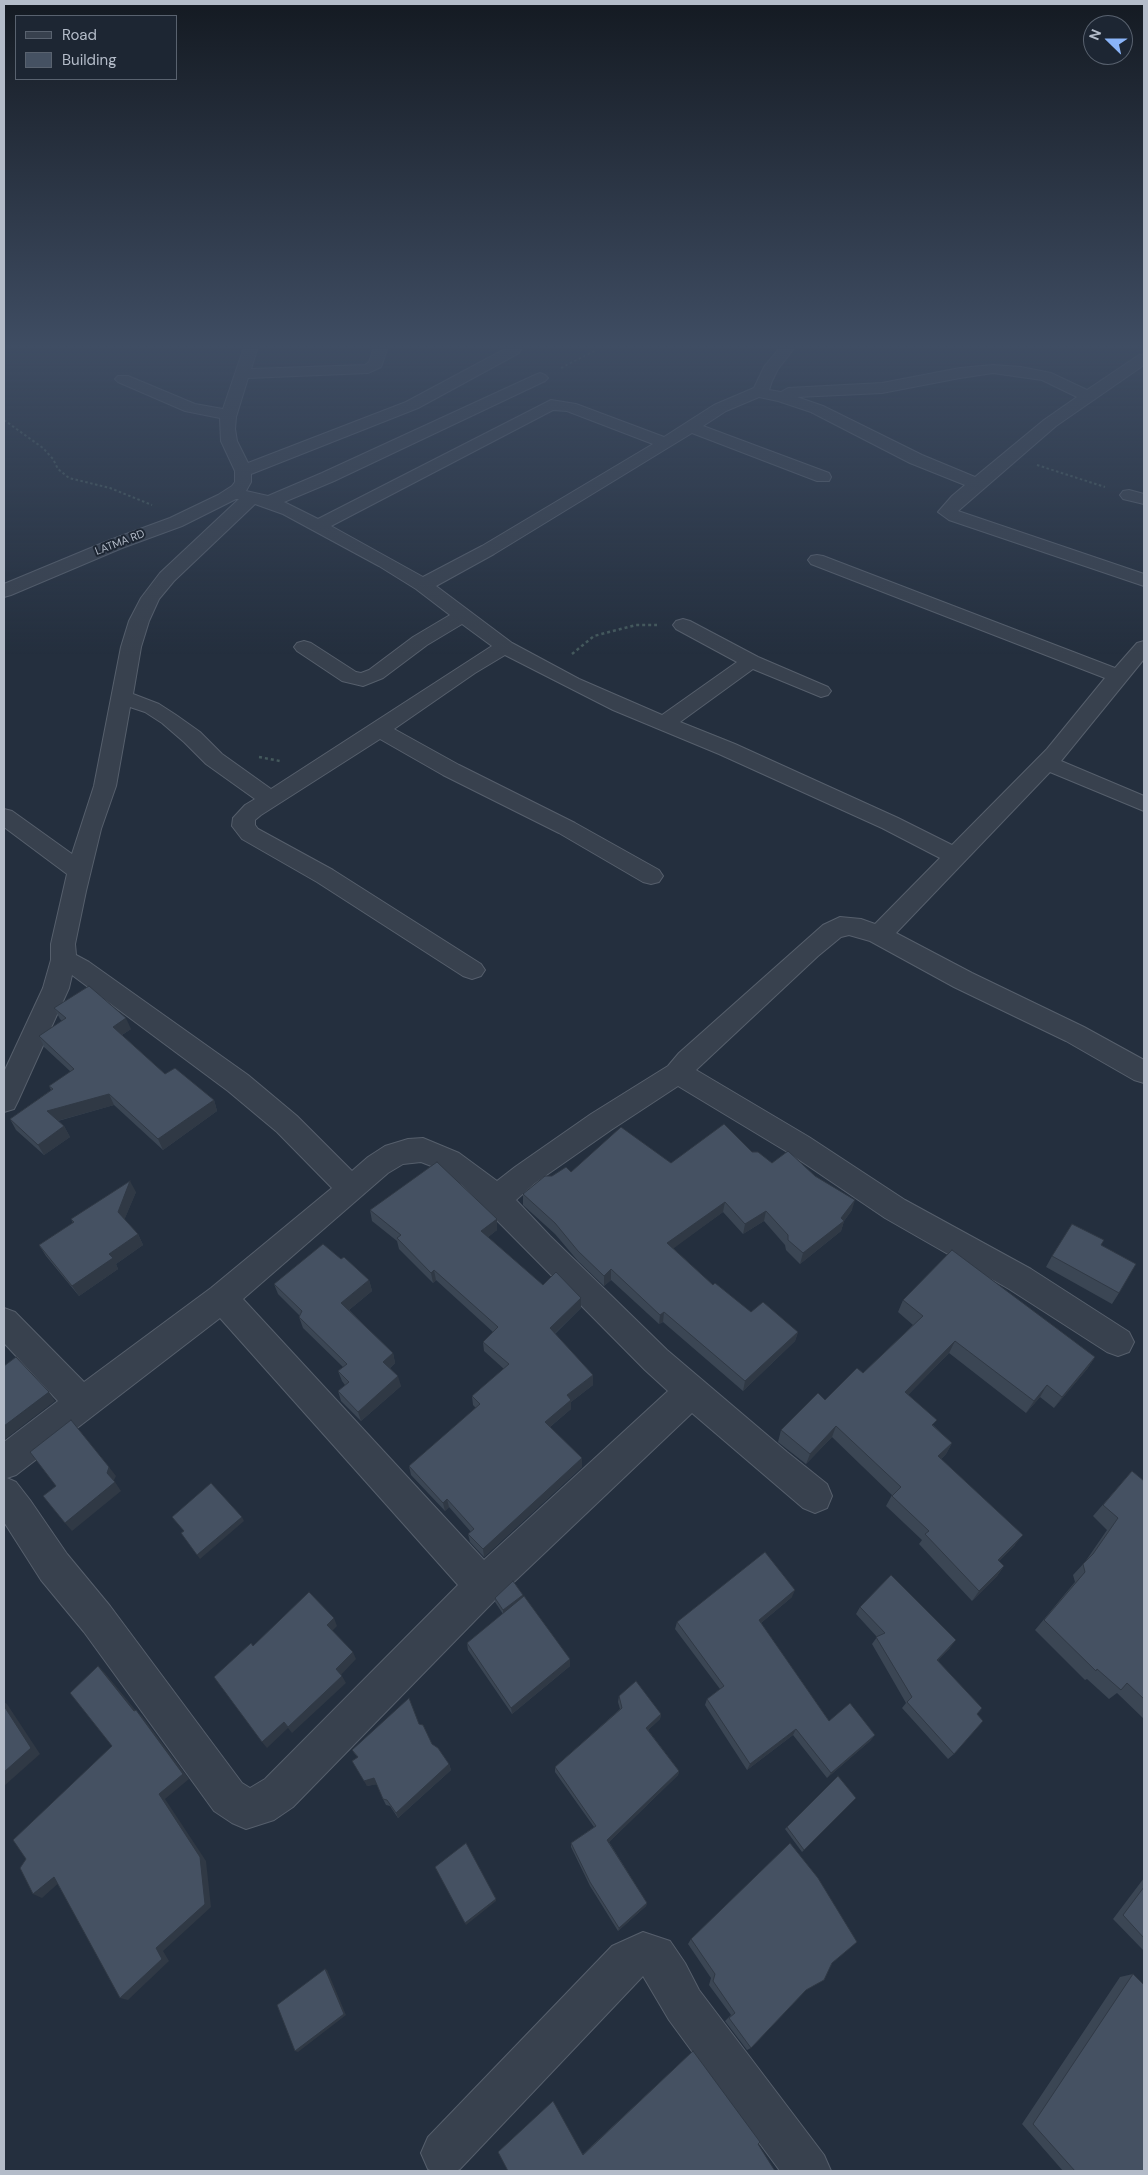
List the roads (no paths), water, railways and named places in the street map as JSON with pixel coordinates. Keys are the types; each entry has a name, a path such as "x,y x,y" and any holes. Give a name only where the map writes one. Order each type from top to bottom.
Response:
{"street":[{"path":"234,452 243,471 241,486 252,497 319,526 423,585 505,647 612,702 727,749 890,823 956,857"},
{"path":"243,471 293,452"},
{"path":"4,1101 56,988 64,960 63,944 79,871 90,829 105,786 131,647 139,621 150,598 193,550 252,497 328,477 383,452"},
{"path":"319,526 461,452"},
{"path":"423,585 488,550 652,452"},
{"path":"756,452 823,477"},
{"path":"902,452 977,484"},
{"path":"1016,452 958,500 947,510 947,513 1144,580"},
{"name":"LATMA RD","path":"4,591 116,544 252,497"},
{"path":"817,560 1118,676"},
{"path":"304,647 349,677 363,680 376,674 420,641 462,616"},
{"path":"683,625 751,661 821,691"},
{"path":"472,970 325,876 250,834 243,826 244,818 270,799 380,730 410,707 505,647"},
{"path":"879,935 1047,763 1144,647"},
{"path":"664,724 751,661"},
{"path":"122,697 152,708 169,719 192,737 214,759 270,799"},
{"path":"380,730 451,770 591,841 651,876"},
{"path":"1047,763 1144,804"},
{"path":"4,816 79,871"},
{"path":"496,1199 525,1175 600,1122 678,1073 689,1060 832,930 840,926 861,928 879,935 963,980 1075,1034 1144,1073"},
{"path":"64,960 80,968 106,990 143,1013 238,1083 287,1124 352,1189"},
{"path":"678,1073 799,1145 895,1209 1020,1279 1118,1342"},
{"path":"4,1463 222,1298 352,1189 378,1164 395,1154 423,1150 449,1160 472,1177 656,1360 775,1464 815,1496"},
{"path":"222,1298 483,1586"},
{"path":"4,1322 55,1373 81,1403"},
{"path":"4,1494 54,1567 102,1626 222,1790 236,1804 246,1809 260,1806 279,1793 483,1586 692,1391"},
{"path":"444,2153 628,1961 643,1953 655,1956 670,1978 684,2005 808,2171"}]}
